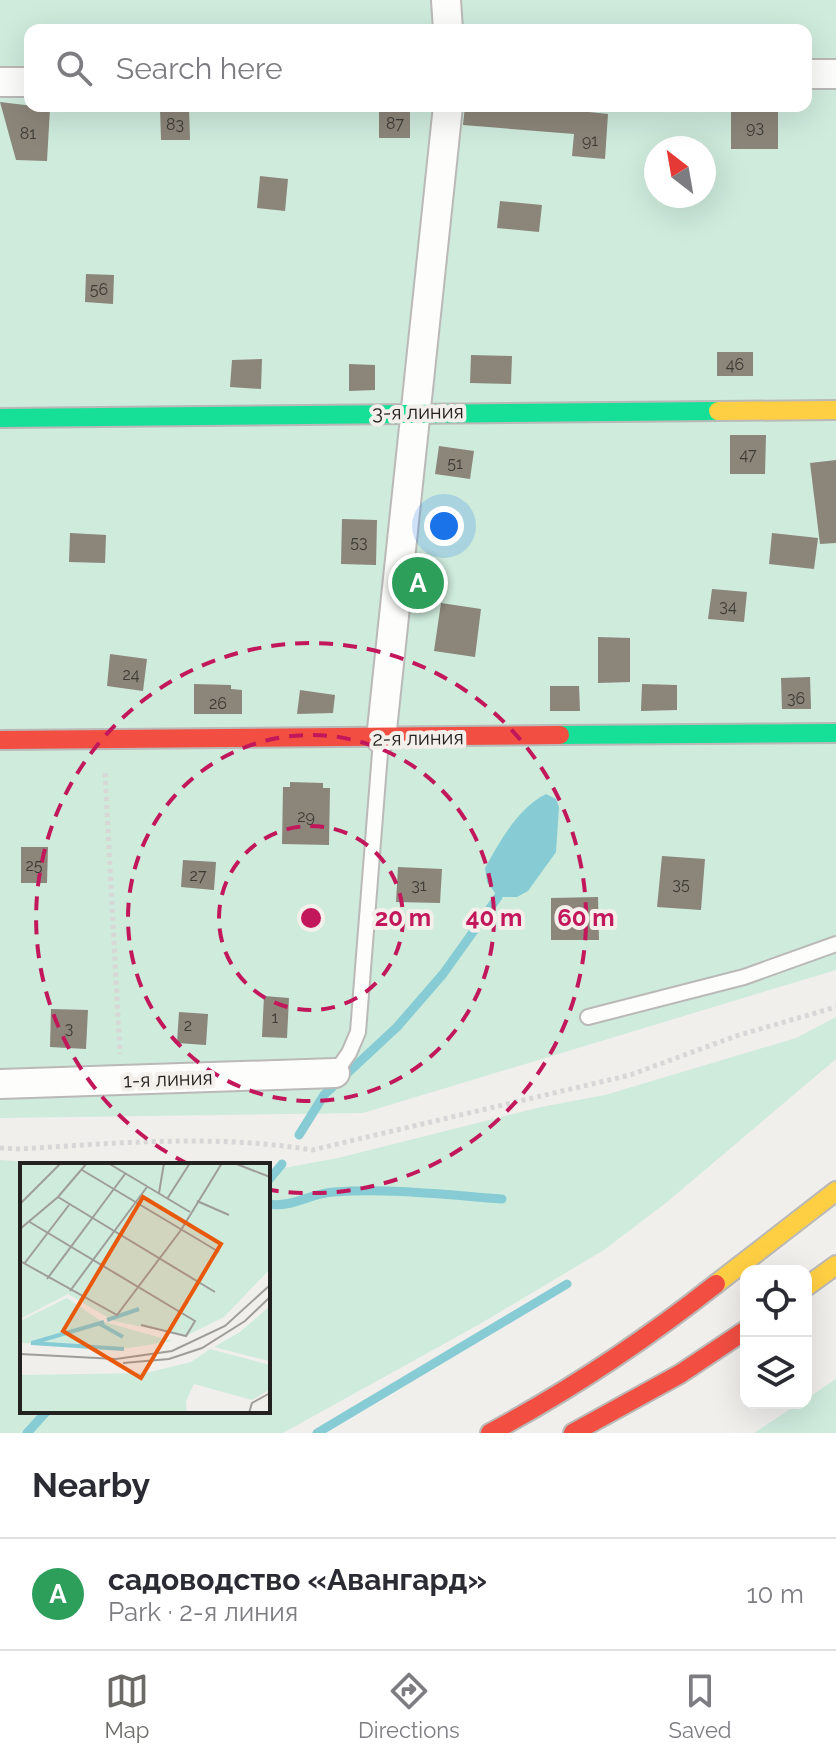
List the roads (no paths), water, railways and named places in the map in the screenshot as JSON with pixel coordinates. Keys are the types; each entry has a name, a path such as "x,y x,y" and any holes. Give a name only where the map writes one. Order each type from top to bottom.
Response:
{"main road":[{"name":"3-я линия","path":"0,418 836,410"},
{"name":"2-я линия","path":"0,740 836,733"},
{"path":"490,1433 549,1401 659,1329 836,1191"},
{"path":"812,1283 836,1265"},
{"path":"573,1433 680,1374 740,1334"}],"street":[{"path":"446,0 448,24"},
{"path":"812,74 836,74"},
{"path":"0,82 24,82"},
{"path":"381,739 447,112"},
{"name":"1-я линия","path":"0,1084 335,1073"}],"lane":[{"path":"335,1073 349,1053 358,1032 381,739"},
{"path":"588,1017 744,977 836,944"}],"water":[{"path":"546,794 556,799 559,807 556,852 528,891 517,897 498,897 487,882 485,868 518,816"}],"waterway":[{"path":"299,1135 324,1095 397,1027 443,974 498,897"},
{"path":"270,1179 282,1164"},
{"path":"270,1204 286,1204 325,1193 355,1191 418,1192 502,1199"},
{"path":"317,1433 567,1284"},
{"path":"27,1433 45,1413"}],"place":[{"name":"садоводство «Авангард»","path":"418,583"}]}
